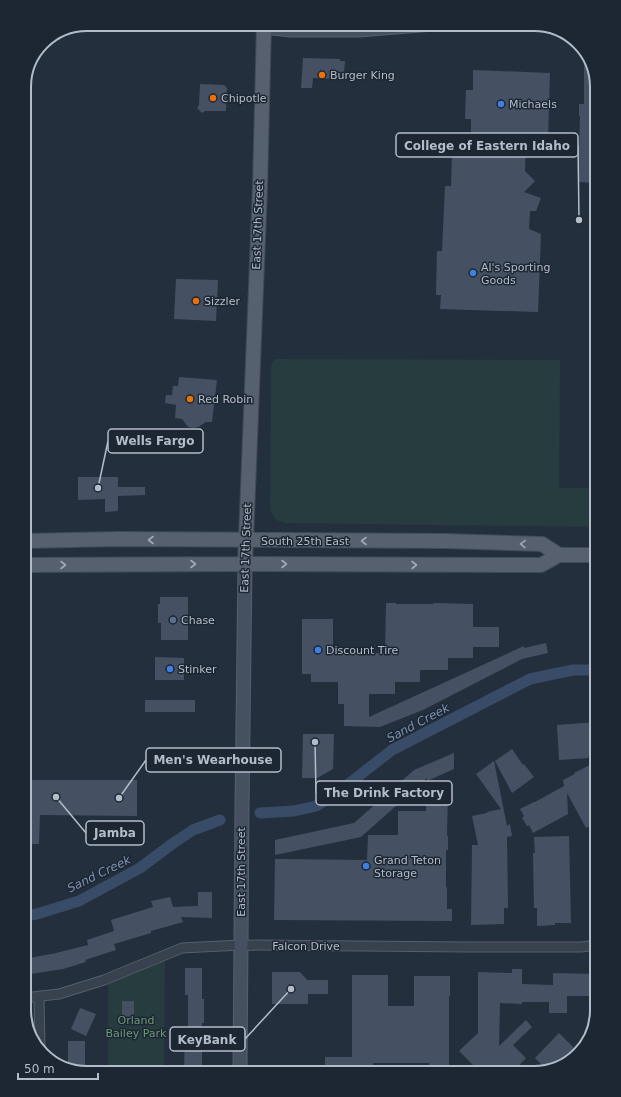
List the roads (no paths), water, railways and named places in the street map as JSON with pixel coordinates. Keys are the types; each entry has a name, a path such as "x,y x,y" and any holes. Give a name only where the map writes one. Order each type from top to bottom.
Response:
{"main road":[{"name":"East 17th Street","path":"240,1066 245,564 260,179 264,31"},
{"name":"South 25th East","path":"31,541 118,539 445,541 542,544 559,555"},
{"path":"31,565 542,565 559,555 590,555"}],"street":[{"name":"Falcon Drive","path":"31,998 59,994 104,980 182,948 241,945 465,947 590,946"},
{"path":"40,997 40,1041"}],"waterway":[{"name":"Sand Creek","path":"260,813 294,811 316,806 337,793 392,750 530,679 573,670 590,670"},
{"name":"Sand Creek","path":"31,915 79,901 140,868 193,830 220,820"}],"place":[{"name":"Burger King","path":"322,75"},
{"name":"Chipotle","path":"213,98"},
{"name":"Michaels","path":"501,104"},
{"name":"College of Eastern Idaho","path":"579,220"},
{"name":"Al's Sporting Goods","path":"473,273"},
{"name":"Sizzler","path":"196,301"},
{"name":"Red Robin","path":"190,399"},
{"name":"Wells Fargo","path":"98,488"},
{"name":"Chase","path":"173,620"},
{"name":"Discount Tire","path":"318,650"},
{"name":"Stinker","path":"170,669"},
{"name":"The Drink Factory","path":"315,742"},
{"name":"Jamba","path":"56,797"},
{"name":"Men's Wearhouse","path":"119,798"},
{"name":"Grand Teton Storage","path":"366,866"},
{"name":"KeyBank","path":"291,989"}],"park label":[{"name":"Orland Bailey Park","path":"136,1026"}]}
